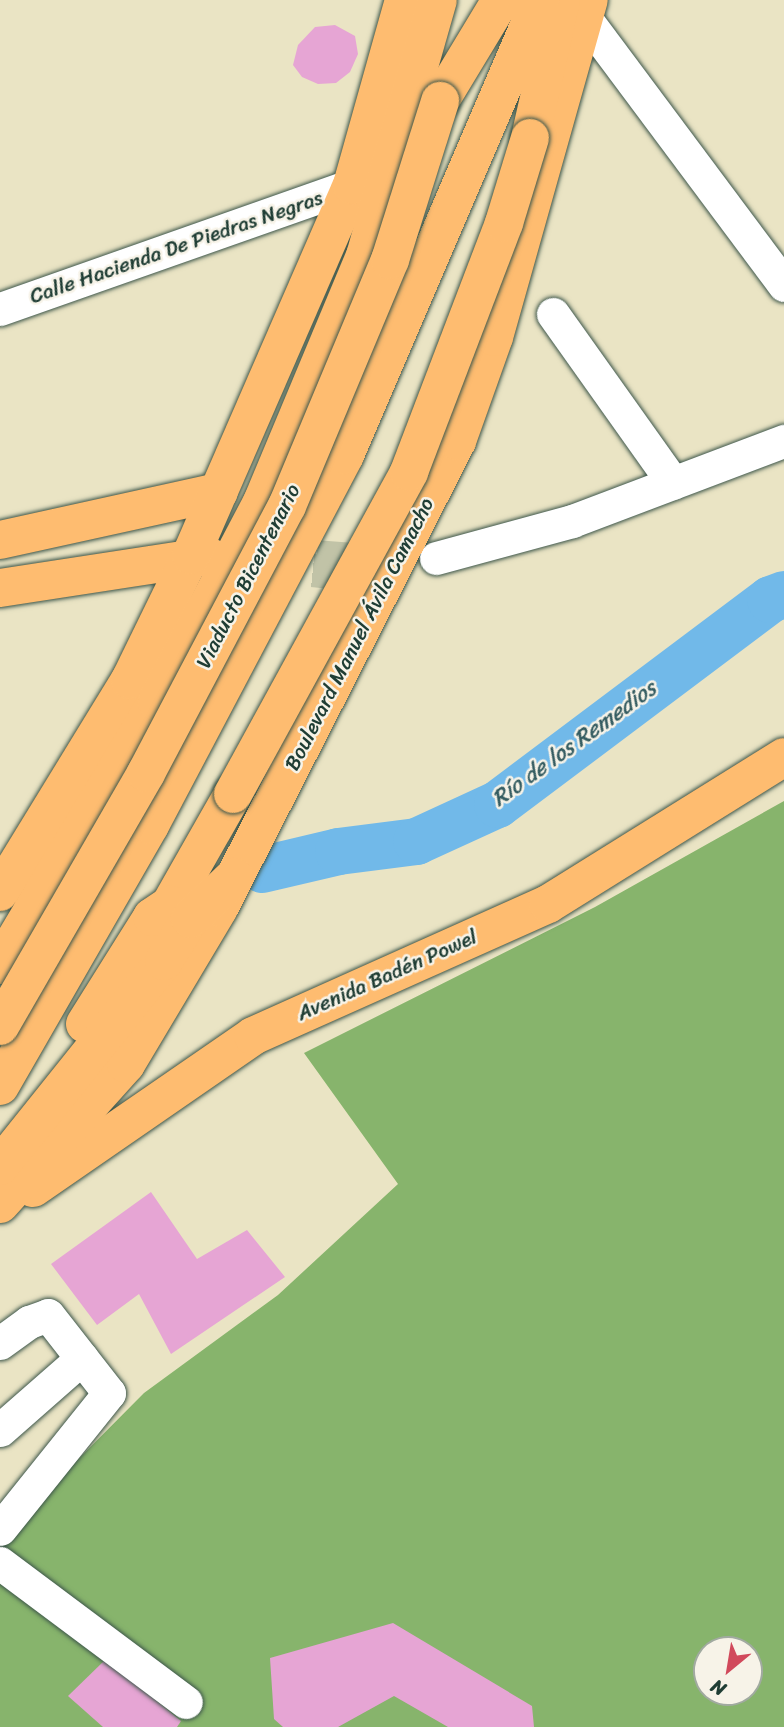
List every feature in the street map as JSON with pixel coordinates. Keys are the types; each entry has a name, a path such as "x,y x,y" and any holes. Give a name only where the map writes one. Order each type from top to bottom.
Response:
{"main road":[{"path":"0,892 130,680 215,556 219,492 352,186 404,0"},
{"path":"0,965 157,702 262,502 365,256 438,0"},
{"name":"Viaducto Bicentenario","path":"0,1026 146,773 287,506 390,260 440,101 456,0"},
{"name":"Viaducto Bicentenario","path":"440,101 501,0"},
{"path":"0,1086 150,825 345,455 540,0"},
{"path":"0,1167 97,1024 151,935 233,794 409,472 504,223 530,138 578,6"},
{"name":"Boulevard Manuel Ávila Camacho","path":"0,1204 126,1064 234,877 389,569 457,441 494,337 578,6"},
{"path":"0,540 219,492"},
{"path":"0,588 215,556"},
{"path":"0,925 102,768 157,702"},
{"name":"Avenida Badén Powel","path":"0,1210 253,1036 548,904 784,757"},
{"path":"150,825 153,871 151,935"},
{"path":"0,1148 97,1024 91,993 151,935 190,919 234,877"}],"street":[{"path":"578,6 784,285"},
{"name":"Calle Hacienda De Piedras Negras","path":"0,309 352,186"},
{"path":"553,314 673,483"},
{"path":"389,569 572,521 784,441"},
{"path":"0,1343 29,1322 48,1315 109,1393 0,1529"},
{"path":"0,1430 82,1359"},
{"path":"0,1563 186,1702"}],"green space":[{"path":"784,801 784,1727 0,1727 0,1538 144,1393 278,1295 398,1184 304,1053 595,907"}],"building":[{"path":"335,25 355,36 358,54 350,72 336,83 318,84 302,77 293,65 298,45 315,27"},
{"path":"151,1192 197,1259 247,1230 285,1277 171,1354 139,1294 97,1325 51,1264"},
{"path":"393,1623 532,1706 534,1727 448,1727 394,1696 338,1727 283,1727 274,1719 270,1658"},
{"path":"106,1659 181,1721 177,1727 103,1727 68,1696"}],"waterway":[{"name":"Río de los Remedios","path":"262,869 338,851 416,841 497,804 770,599 784,594"}],"tunnel":[{"path":"260,555 367,563"},
{"path":"263,565 361,575"}]}
